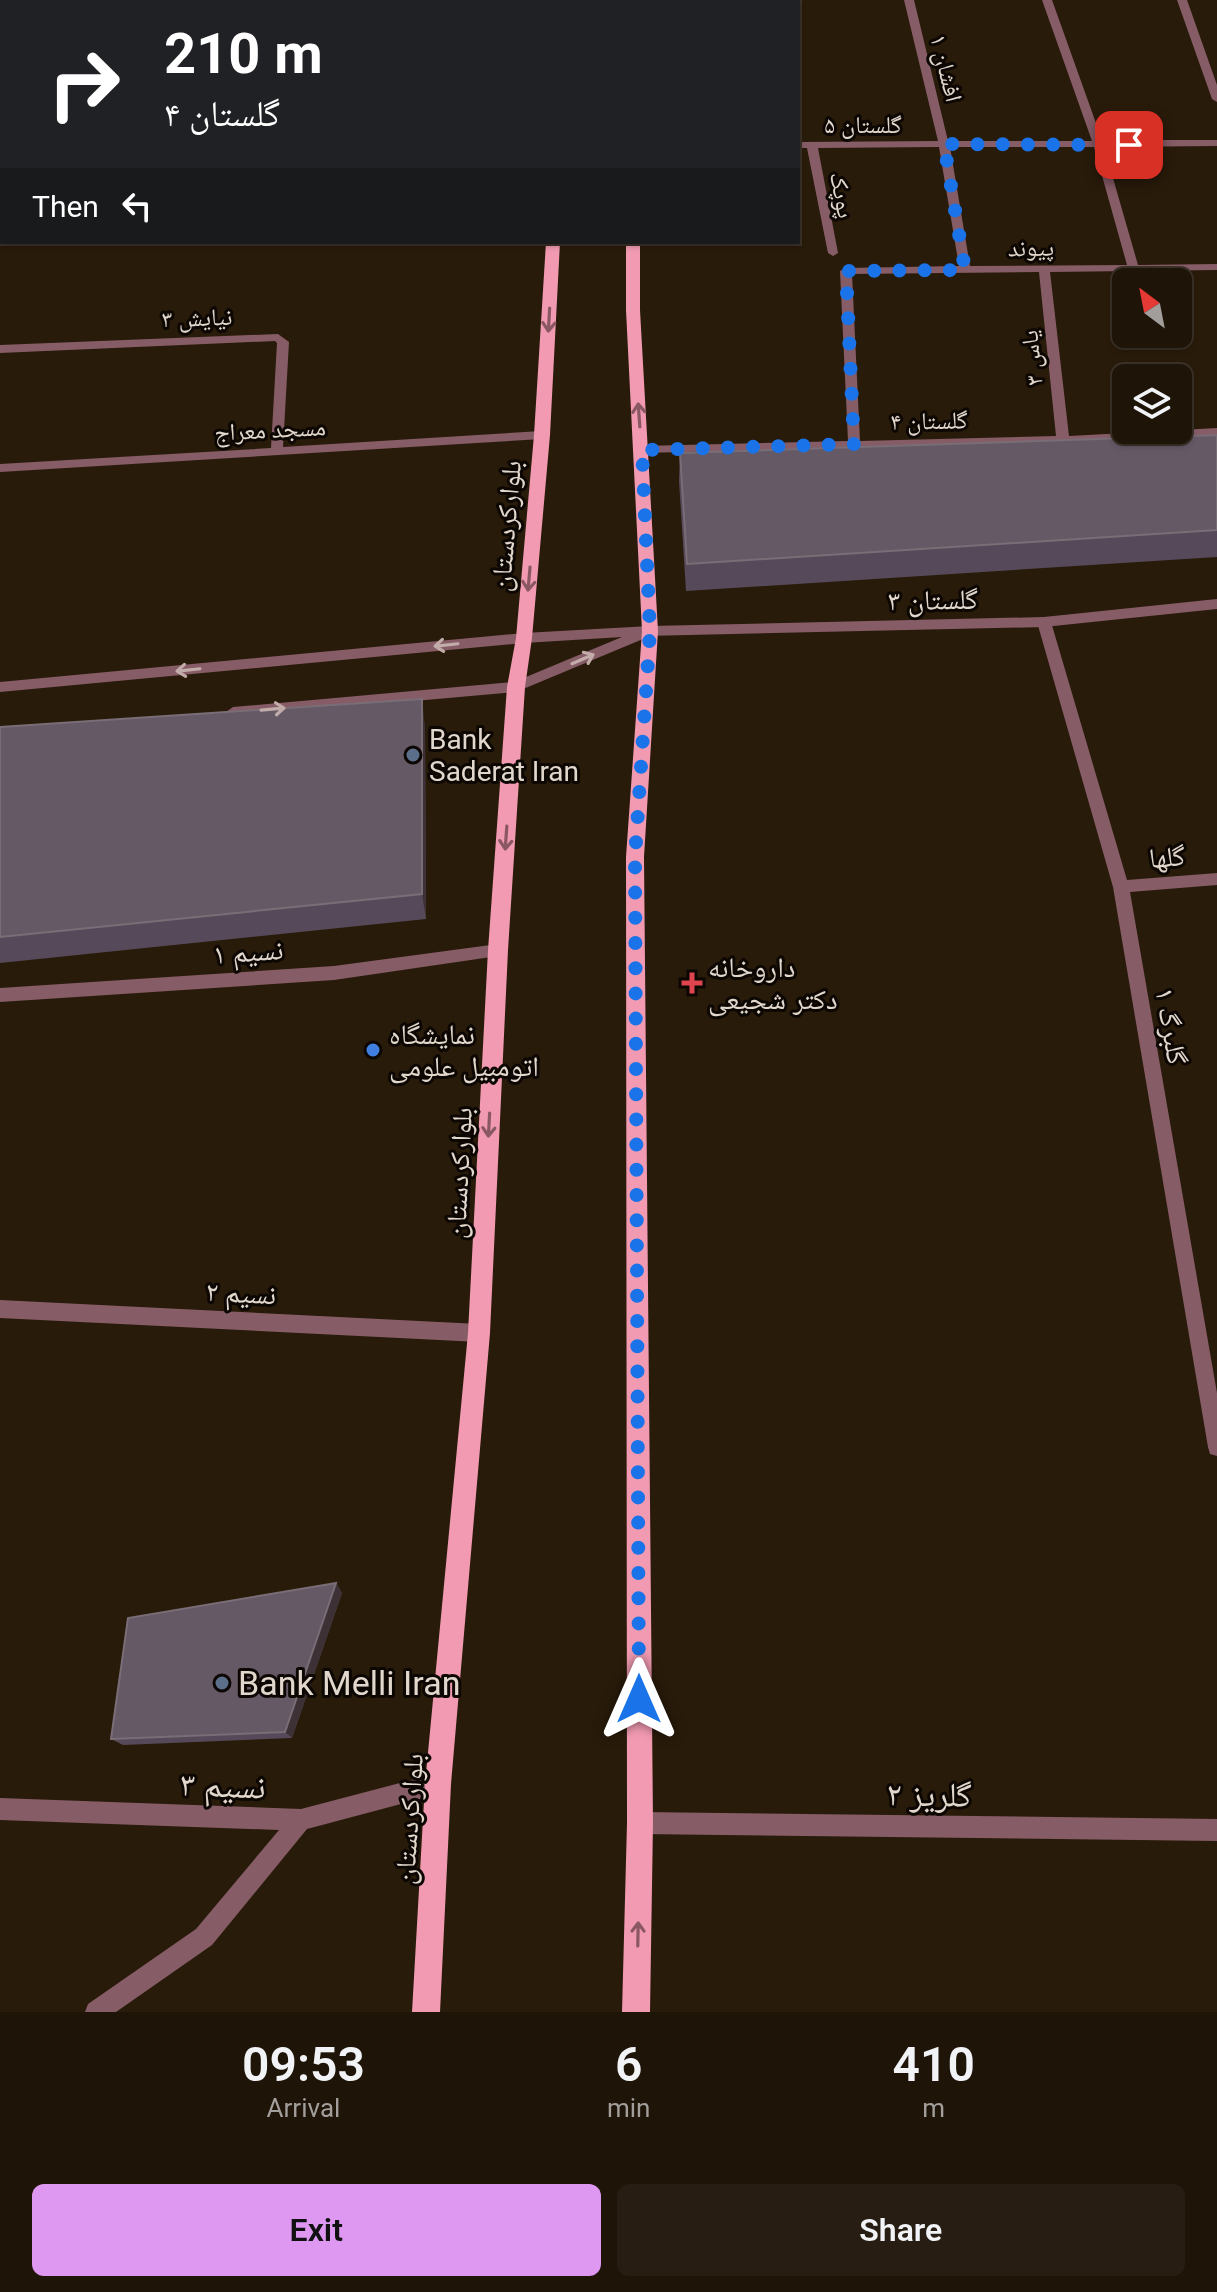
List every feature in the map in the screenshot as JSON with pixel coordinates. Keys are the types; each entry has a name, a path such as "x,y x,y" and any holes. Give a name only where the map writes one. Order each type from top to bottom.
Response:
{"main road":[{"name":"بلوارکردستان","path":"426,2012 438,1784 479,1333 498,950 516,687 524,638 542,435 553,244"},
{"path":"633,244 633,310 650,631 635,857 640,1823 636,2012"}],"street":[{"name":"افشان ۱","path":"909,0 944,144 965,270"},
{"path":"1047,0 1099,146 1133,265"},
{"path":"1182,0 1217,99"},
{"name":"گلستان ۵","path":"800,145 1099,146 1217,143"},
{"name":"پوپک","path":"812,145 833,253"},
{"name":"پیوند","path":"854,444 846,271 1044,270 1133,265 1217,267"},
{"name":"یاس ۳","path":"1044,270 1063,440"},
{"name":"نیایش ۳","path":"0,349 278,337 283,342 277,452"},
{"name":"گلستان ۴","path":"642,450 1063,440 1217,432"},
{"name":"مسجد معراج","path":"0,468 542,435"},
{"name":"گلستان ۳","path":"0,687 524,638 650,631 1044,622 1217,604"},
{"name":"گلبرگ ۱","path":"1044,622 1121,887 1217,1447"},
{"path":"211,714 516,687 650,631"},
{"name":"گلها","path":"1121,887 1217,879"},
{"name":"نسیم ۱","path":"0,995 334,973 498,950"},
{"name":"نسیم ۲","path":"0,1309 479,1333"},
{"name":"نسیم ۳","path":"0,1809 301,1820 438,1784"},
{"path":"96,2012 204,1937 301,1820"},
{"name":"گلریز ۲","path":"640,1823 1217,1830"}],"building":[{"path":"1217,435 1217,530 687,564 680,453 1112,439 1112,444 1192,444 1192,436"},
{"path":"422,699 422,894 0,937 0,727"},
{"name":"Bank Melli Iran","path":"336,1583 285,1732 111,1739 128,1618"}],"place":[{"name":"Bank Saderat Iran","path":"413,755"},
{"name":"داروخانه دکتر شجیعی","path":"692,983"},
{"name":"نمایشگاه اتومبیل علومی","path":"373,1050"},
{"name":"Bank Melli Iran","path":"222,1683"}],"route":[{"path":"639,1699 635,857 650,631 642,450 854,444 846,271 965,270 944,144 1129,145"}]}
